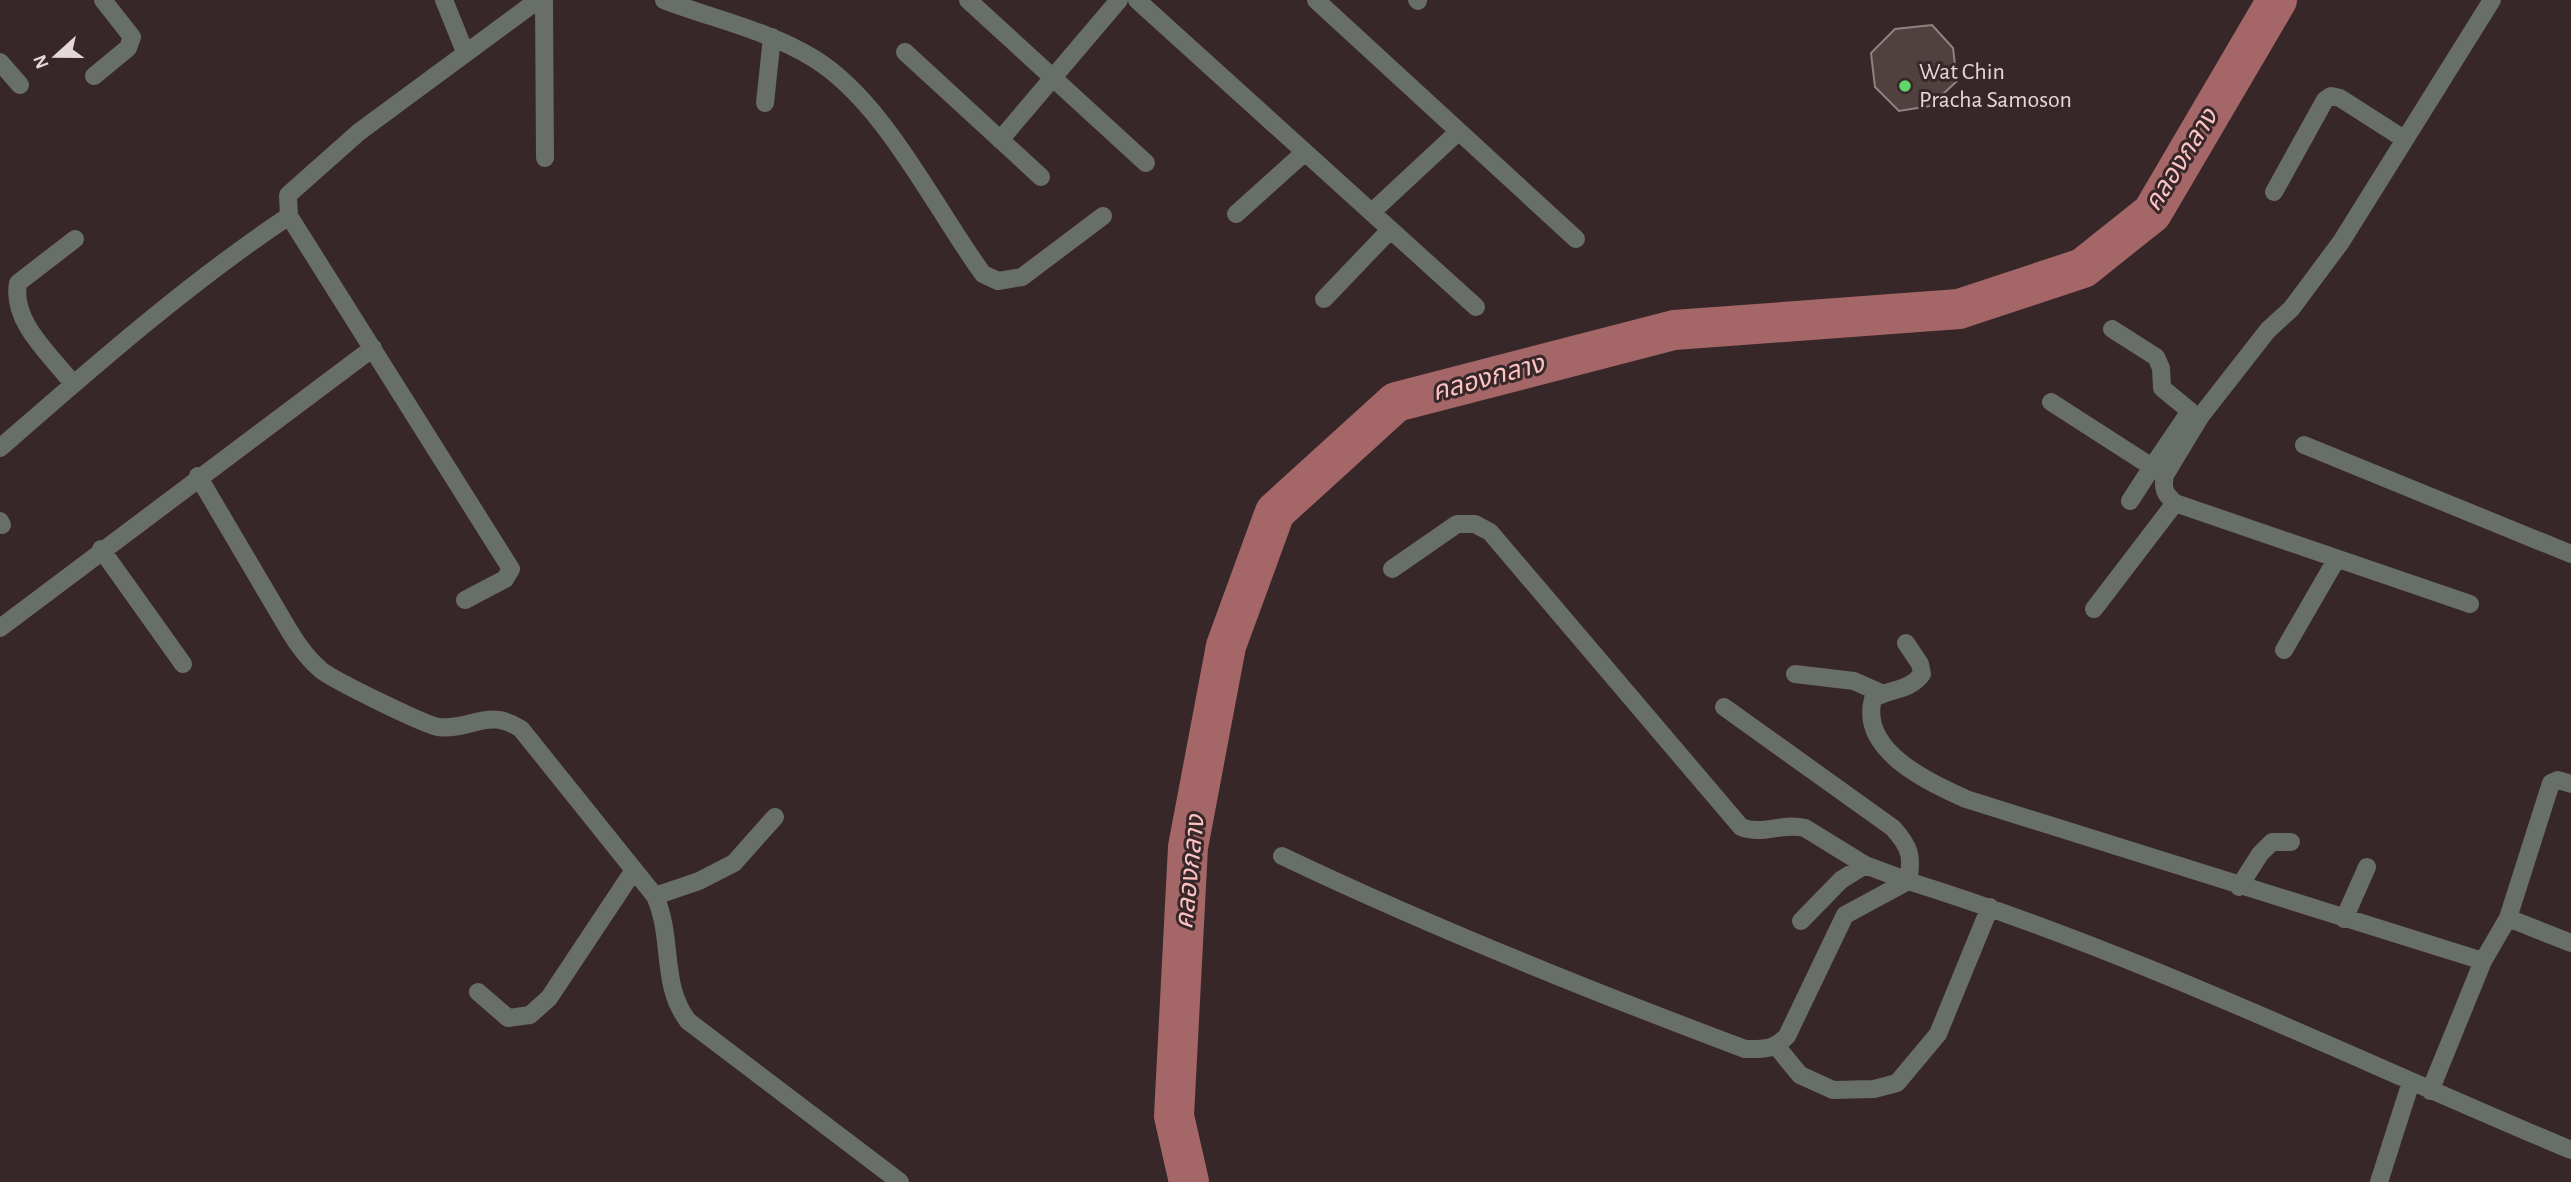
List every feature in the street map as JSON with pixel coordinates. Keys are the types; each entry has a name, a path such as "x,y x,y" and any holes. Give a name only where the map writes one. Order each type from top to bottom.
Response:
{"street":[{"path":"94,76 128,48 132,37 103,0"},
{"path":"444,0 466,52"},
{"path":"466,600 505,579 511,569 289,216 288,195 359,132 538,0"},
{"path":"544,0 545,158"},
{"path":"664,0 772,37 813,58 839,76 906,157 959,241 990,278 998,281 1022,277 1103,216"},
{"path":"968,0 1146,163"},
{"path":"1000,140 1119,0"},
{"path":"1137,0 1476,307"},
{"path":"1316,0 1576,240"},
{"path":"2130,501 2158,471 2248,354 2291,309 2320,272 2492,0"},
{"path":"765,103 772,37"},
{"path":"905,52 1041,177"},
{"path":"0,62 20,85"},
{"path":"2274,192 2325,100 2331,96 2340,97 2404,139"},
{"path":"1372,212 1458,132"},
{"path":"1236,214 1305,152"},
{"path":"0,448 73,384 246,245 289,216"},
{"path":"1324,299 1390,230"},
{"path":"73,384 19,314 16,296 18,283 75,239"},
{"path":"2112,329 2156,357 2161,368 2162,388 2190,411 2158,471"},
{"path":"0,628 198,476 373,348"},
{"path":"2051,402 2158,471 2166,495 2175,503 2336,561 2470,604"},
{"path":"2304,445 2571,554"},
{"path":"198,476 290,632 305,655 323,673 418,721 440,727 487,719 506,719 521,729 654,896 665,918 671,991 688,1021 900,1182"},
{"path":"2094,609 2175,503"},
{"path":"1392,569 1444,530 1457,524 1475,524 1490,532 1741,827 1754,833 1794,825 1805,828 1866,865 1990,907 2194,986 2377,1064 2430,1091 2571,1150"},
{"path":"101,549 183,664"},
{"path":"2284,650 2336,561"},
{"path":"1906,643 1920,664 1922,674 1916,682 1903,689 1881,693 1873,699 1870,709 1880,741 1922,778 1966,799 2239,887 2483,961"},
{"path":"1795,674 1854,681 1881,693"},
{"path":"1724,707 1893,828 1907,844 1912,860 1908,881"},
{"path":"2430,1091 2483,961 2508,918 2551,783 2558,780 2571,784"},
{"path":"654,896 699,881 734,863 775,817"},
{"path":"2239,887 2260,854 2272,842 2291,842"},
{"path":"1282,856 1393,909 1573,985 1745,1049 1777,1047 1787,1036 1845,915 1908,881"},
{"path":"1801,920 1841,880 1866,865"},
{"path":"2344,919 2367,867"},
{"path":"478,992 508,1018 530,1016 549,998 634,870"},
{"path":"1777,1047 1800,1075 1833,1090 1874,1089 1897,1083 1938,1034 1990,907"},
{"path":"2508,918 2571,943"},
{"path":"2379,1182 2411,1082"}],"building":[{"path":"1932,25 1953,48 1957,81 1930,106 1899,111 1875,87 1871,53 1895,29"}],"waterway":[{"name":"คลองกลาง","path":"1189,1182 1174,1116 1188,847 1226,646 1275,512 1396,402 1674,330 1959,309 2083,268 2152,213 2277,0"}],"place":[{"name":"Wat Chin Pracha Samoson","path":"1905,86"}]}
